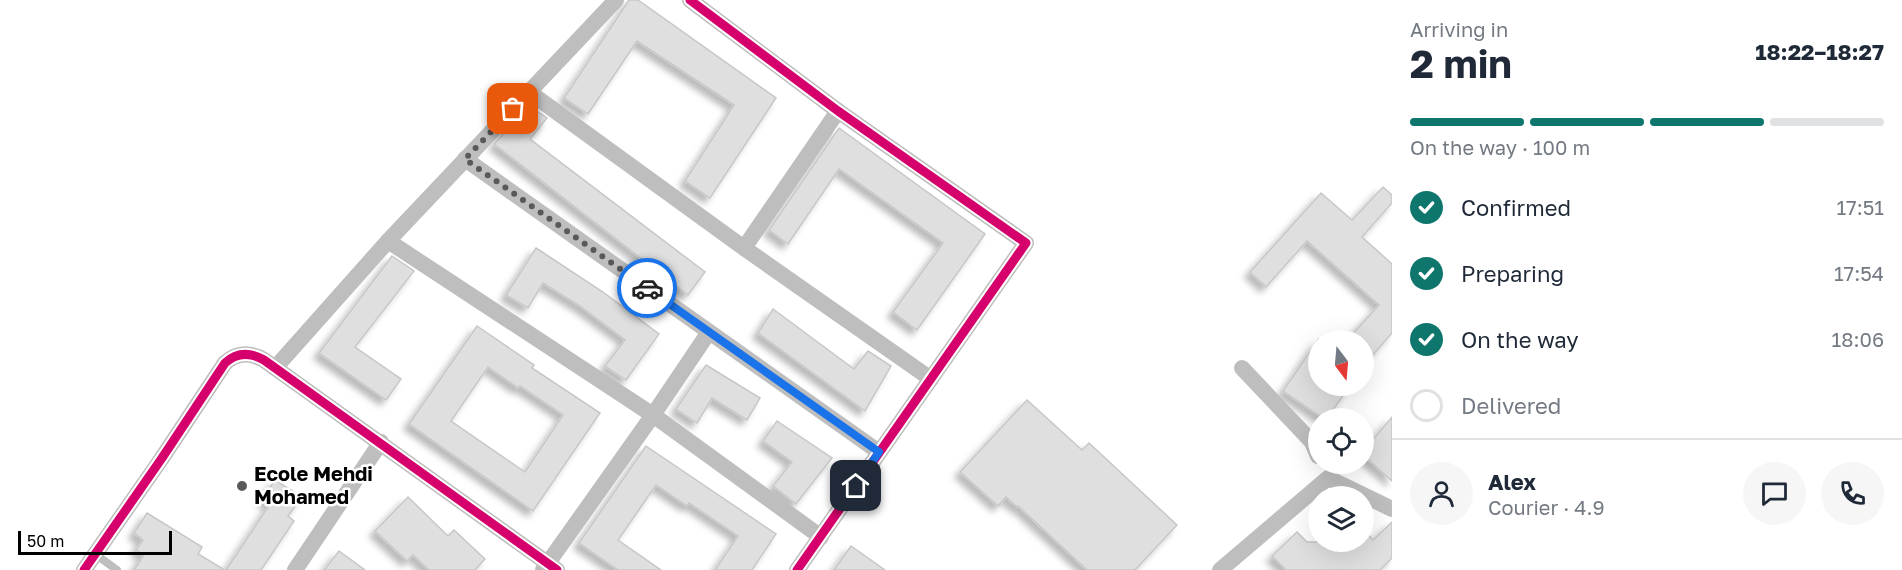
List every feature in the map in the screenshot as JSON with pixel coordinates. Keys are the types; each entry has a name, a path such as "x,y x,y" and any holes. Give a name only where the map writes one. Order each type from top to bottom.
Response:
{"street":[{"path":"275,368 388,241 615,0"},
{"path":"690,0 838,111 1026,243 797,570"},
{"path":"529,92 744,248 931,379"},
{"path":"744,248 838,111"},
{"path":"465,159 879,452"},
{"path":"388,241 653,416 821,537"},
{"path":"84,570 225,363 237,355 251,354 275,368 381,442 549,568 709,332"},
{"path":"1242,368 1308,438"},
{"path":"295,570 381,442"},
{"path":"1220,570 1322,474"},
{"path":"1330,474 1392,509"}],"lane":[{"path":"95,554 117,570"}],"building":[{"path":"629,0 638,0 776,98 710,198 685,181 734,105 637,41 588,114 564,98"},
{"path":"530,106 547,118 530,139 705,272 688,295 494,144"},
{"path":"839,128 985,234 917,330 893,312 943,243 839,169 788,244 769,230"},
{"path":"1383,187 1392,195 1392,203 1362,237 1392,264 1392,333 1374,354 1374,330 1356,330 1379,305 1307,241 1266,287 1250,272 1321,193 1352,220"},
{"path":"536,248 603,292 659,334 626,380 605,366 625,340 580,306 543,283 528,308 506,295"},
{"path":"392,256 414,271 355,347 401,379 386,400 319,353"},
{"path":"773,309 854,369 868,351 891,366 865,411 758,333"},
{"path":"477,326 534,365 532,368 600,413 533,511 409,424","holes":["488,367 518,388 520,386 563,415 525,472 451,421"]},
{"path":"1308,355 1308,396 1343,396 1334,408 1308,408 1283,391"},
{"path":"706,365 760,398 747,420 712,398 697,423 676,409"},
{"path":"1027,400 1082,450 1089,443 1177,525 1135,570 1087,570 1018,506 1006,497 998,506 960,472"},
{"path":"1392,417 1392,481 1374,465 1374,438"},
{"path":"777,421 832,458 796,504 773,486 792,462 763,441"},
{"path":"646,446 776,534 752,570 715,570 738,536 689,503 687,506 656,485 618,540 661,570 618,570 579,543"},
{"path":"275,480 302,497 288,516 294,521 261,570 226,570 270,504 262,499"},
{"path":"408,497 448,536 454,530 485,559 475,570 429,570 413,555 407,561 375,531"},
{"path":"147,513 202,547 198,554 225,570 134,570 144,555 136,550 143,540 134,533"},
{"path":"1392,522 1392,558 1380,570 1286,570 1272,556 1297,532 1308,542 1308,552 1374,552 1374,539"},
{"path":"851,546 885,570 834,570"},
{"path":"339,551 365,570 324,570"}],"cycle path":[{"path":"690,0 838,111 1026,243 797,570"},
{"path":"84,570 225,363 244,354 264,360 557,570"}],"way so far":[{"path":"513,109 465,159 647,288"}],"place":[{"name":"Ecole Mehdi Mohamed","path":"242,486"}],"route":[{"path":"647,288 879,452 856,486"}]}
